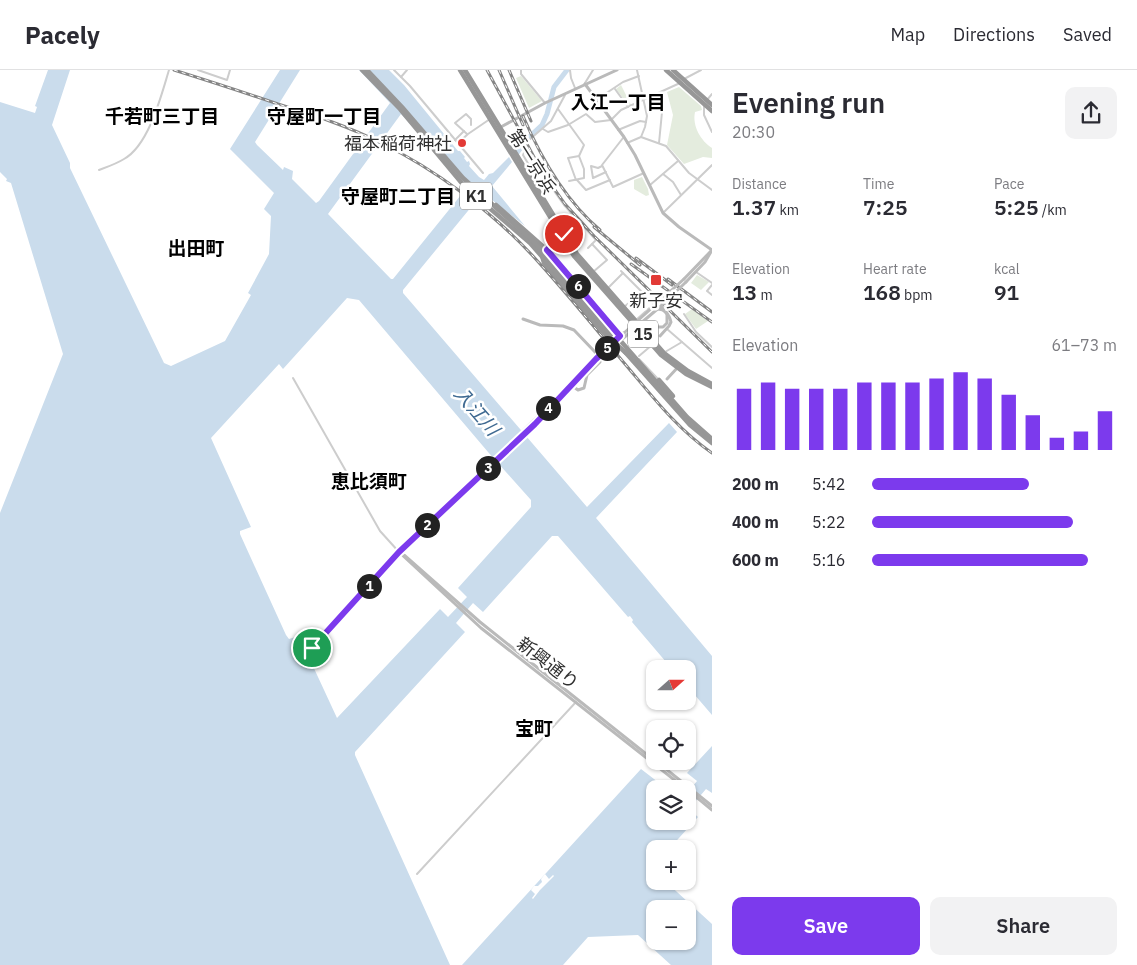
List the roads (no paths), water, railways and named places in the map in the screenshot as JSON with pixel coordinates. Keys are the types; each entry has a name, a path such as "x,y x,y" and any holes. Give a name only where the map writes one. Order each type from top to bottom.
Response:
{"highway":[{"name":"K1","path":"362,70 400,109 465,186 523,236 554,268 626,354 690,426 712,443"},
{"name":"K1","path":"367,70 402,107 468,184 544,252 687,418 712,439"},
{"name":"第一京浜","path":"460,70 490,119 499,128"},
{"name":"第一京浜","path":"465,70 563,235"},
{"path":"666,70 682,81 712,111"},
{"path":"673,70 682,81"},
{"path":"706,103 712,105"},
{"name":"第一京浜","path":"517,158 528,172 574,256 608,288 655,339 661,355 699,382 712,385"},
{"path":"468,184 496,205 546,249 542,260 604,333 626,354"},
{"path":"523,236 588,313 618,341 666,404 690,426"},
{"name":"第一京浜","path":"592,273 655,339 664,353 678,367"},
{"path":"659,380 688,416 712,439"},
{"path":"667,380 665,383 667,390"}],"street":[{"path":"99,170 125,159 140,144 158,105 169,70"},
{"path":"198,70 226,80 230,70"},
{"path":"394,70 483,173"},
{"path":"401,77 407,70"},
{"path":"521,70 521,74 546,102"},
{"path":"570,70 575,88"},
{"path":"593,70 586,79 585,84 624,137 663,213 679,227 712,250"},
{"path":"499,128 566,92 617,70"},
{"path":"637,70 647,116 641,138"},
{"path":"544,129 548,132 552,131 568,125 586,114 595,122 611,120 621,110 658,94 701,70"},
{"path":"596,100 624,82 639,76"},
{"path":"615,89 628,107"},
{"path":"528,172 532,170 523,154 525,147 532,137 544,129 558,109 566,92"},
{"path":"658,94 662,112 659,143"},
{"path":"712,94 706,103 704,115 712,132"},
{"path":"558,109 584,145 579,156 584,170 584,178 569,181"},
{"path":"467,134 455,123 466,114 471,119 471,124"},
{"path":"458,143 467,134 490,119"},
{"path":"618,130 640,121 646,122"},
{"path":"455,140 464,131"},
{"path":"606,172 594,178 591,166 598,168 602,166 624,137"},
{"path":"627,143 641,138 666,146 689,173 712,190"},
{"path":"579,156 568,158 576,180 586,190 610,180"},
{"path":"650,185 679,160"},
{"path":"602,166 613,187 644,173"},
{"path":"663,213 712,166"},
{"path":"542,174 564,206 596,240 588,248"},
{"path":"663,174 673,182 681,196"},
{"path":"563,235 546,249 617,333 618,341"},
{"path":"592,244 607,260 592,273"},
{"path":"618,341 624,333 696,272 709,257 712,250"},
{"path":"312,648 399,552 524,432 575,380 618,341 661,306 712,250"},
{"path":"608,288 622,272 654,304 636,320"},
{"path":"696,272 712,284 707,291 712,295"},
{"path":"624,307 642,292"},
{"path":"639,356 667,329 670,322 669,316 666,312 662,309 652,312 650,317 652,324 660,327 667,323 667,314 666,312 661,306"},
{"path":"684,314 696,332 712,347"},
{"path":"523,319 540,325 571,328 577,332 596,354 600,362 587,375 584,388 578,390 571,385"},
{"path":"667,329 712,368"},
{"path":"617,333 624,333"},
{"path":"618,341 625,345 659,380 667,380 678,367"},
{"path":"664,353 682,342"},
{"name":"新興通り","path":"293,378 380,531 399,552 456,603 677,780"},
{"path":"418,874 577,701"},
{"name":"新興通り","path":"577,701 646,754"},
{"name":"新興通り","path":"666,770 677,780"},
{"name":"新興通り","path":"696,795 712,806"},
{"name":"新興通り","path":"700,798 712,810"}],"water":[{"path":"48,70 70,70 52,125 70,163 70,168 164,363 171,366 225,341 251,295 248,293 269,254 271,216 264,209 274,193 230,149 280,70 300,70 255,142 283,170 284,167 293,171 292,179 316,203 390,103 359,70 389,70 404,85 458,151 460,151 467,162 469,161 469,166 479,177 484,180 509,157 512,162 492,186 525,226 483,193 468,193 465,190 472,206 403,290 403,293 587,507 669,423 677,432 596,518 712,656 712,715 696,696 696,660 664,660 632,622 633,620 630,616 628,617 558,536 552,536 483,612 473,603 456,623 465,632 355,752 450,965 0,965 0,513 63,354 11,183 6,181 7,179 0,172 0,102 35,113 37,107 35,106","holes":["401,114 440,157 465,190 393,279 328,214","347,298 359,300 531,500 531,507 458,588 467,597 448,617 440,609 337,718 299,636 289,639 286,635 240,534 240,531 251,527 211,438 279,364 283,369"]},
{"path":"712,746 712,793 706,789 696,801 696,780 687,773 690,770 696,770 696,763"},
{"path":"641,769 655,780 646,780 646,830 686,830 677,840 646,840 646,890 675,890 686,900 646,900 646,942 638,935 588,937 563,965 462,965"},
{"path":"696,909 712,924 712,965 671,965 654,950 696,950"}],"waterway":[{"name":"入江川","path":"514,157 527,139 542,125 554,87 567,70"},
{"name":"入江川","path":"466,207 482,189"}],"railway":[{"path":"174,70 356,131 401,153 442,178 499,223 532,255 666,412 699,444 712,453"},
{"path":"487,70 541,170 565,204 594,236 712,352"},
{"path":"499,70 523,125"},
{"path":"509,70 531,121"},
{"path":"523,116 555,178 587,218 600,230"},
{"path":"594,227 640,265"},
{"path":"636,258 672,285"},
{"path":"631,264 712,322"},
{"path":"668,279 712,312"}],"place":[{"name":"福本稲荷神社","path":"462,143"},
{"name":"新子安","path":"656,280"}],"district":[{"name":"入江一丁目","path":"618,102"},
{"name":"千若町三丁目","path":"162,116"},
{"name":"守屋町一丁目","path":"324,116"},
{"name":"守屋町二丁目","path":"398,196"},
{"name":"出田町","path":"196,248"},
{"name":"恵比須町","path":"369,481"},
{"name":"宝町","path":"534,728"}]}
